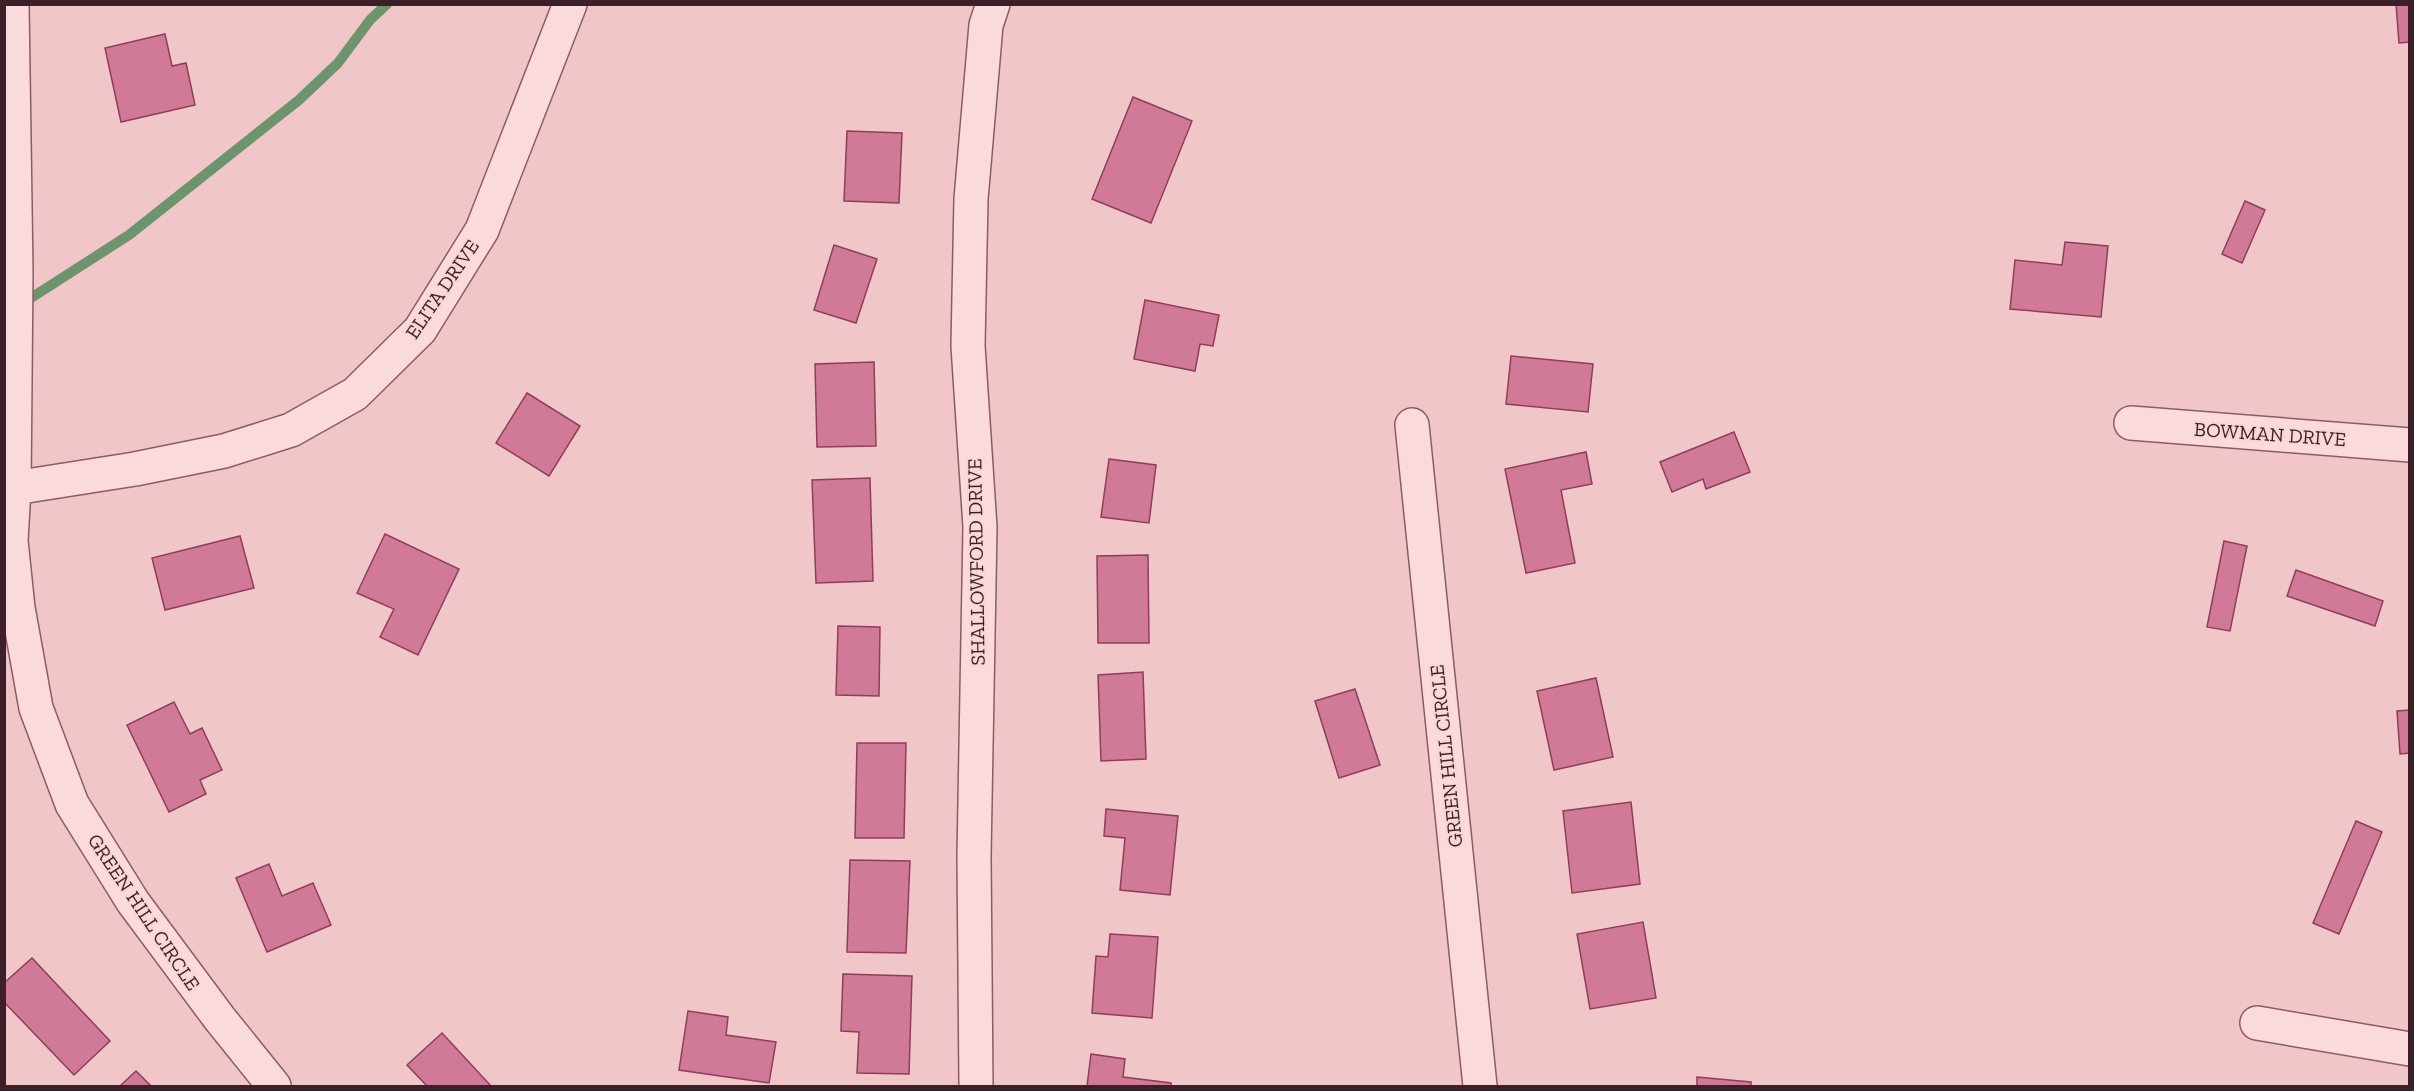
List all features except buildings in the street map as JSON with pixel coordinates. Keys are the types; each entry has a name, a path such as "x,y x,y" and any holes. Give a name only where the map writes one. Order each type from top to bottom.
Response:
{"street":[{"name":"GREEN HILL CIRCLE","path":"12,4 16,273 14,488 11,541 18,608 36,708 72,804 133,902 219,1019 274,1086"},
{"name":"ELITA DRIVE","path":"14,488 135,469 224,451 291,430 355,394 420,330 482,230 570,4"},
{"name":"SHALLOWFORD DRIVE","path":"976,1086 974,856 980,527 968,335 971,199 986,26 993,4"},
{"name":"BOWMAN DRIVE","path":"2132,423 2409,445"},
{"name":"GREEN HILL CIRCLE","path":"1412,425 1480,1086"},
{"path":"2257,1023 2409,1049"}],"waterway":[{"path":"20,305 129,235 299,100 338,63 370,20 387,4"}]}
